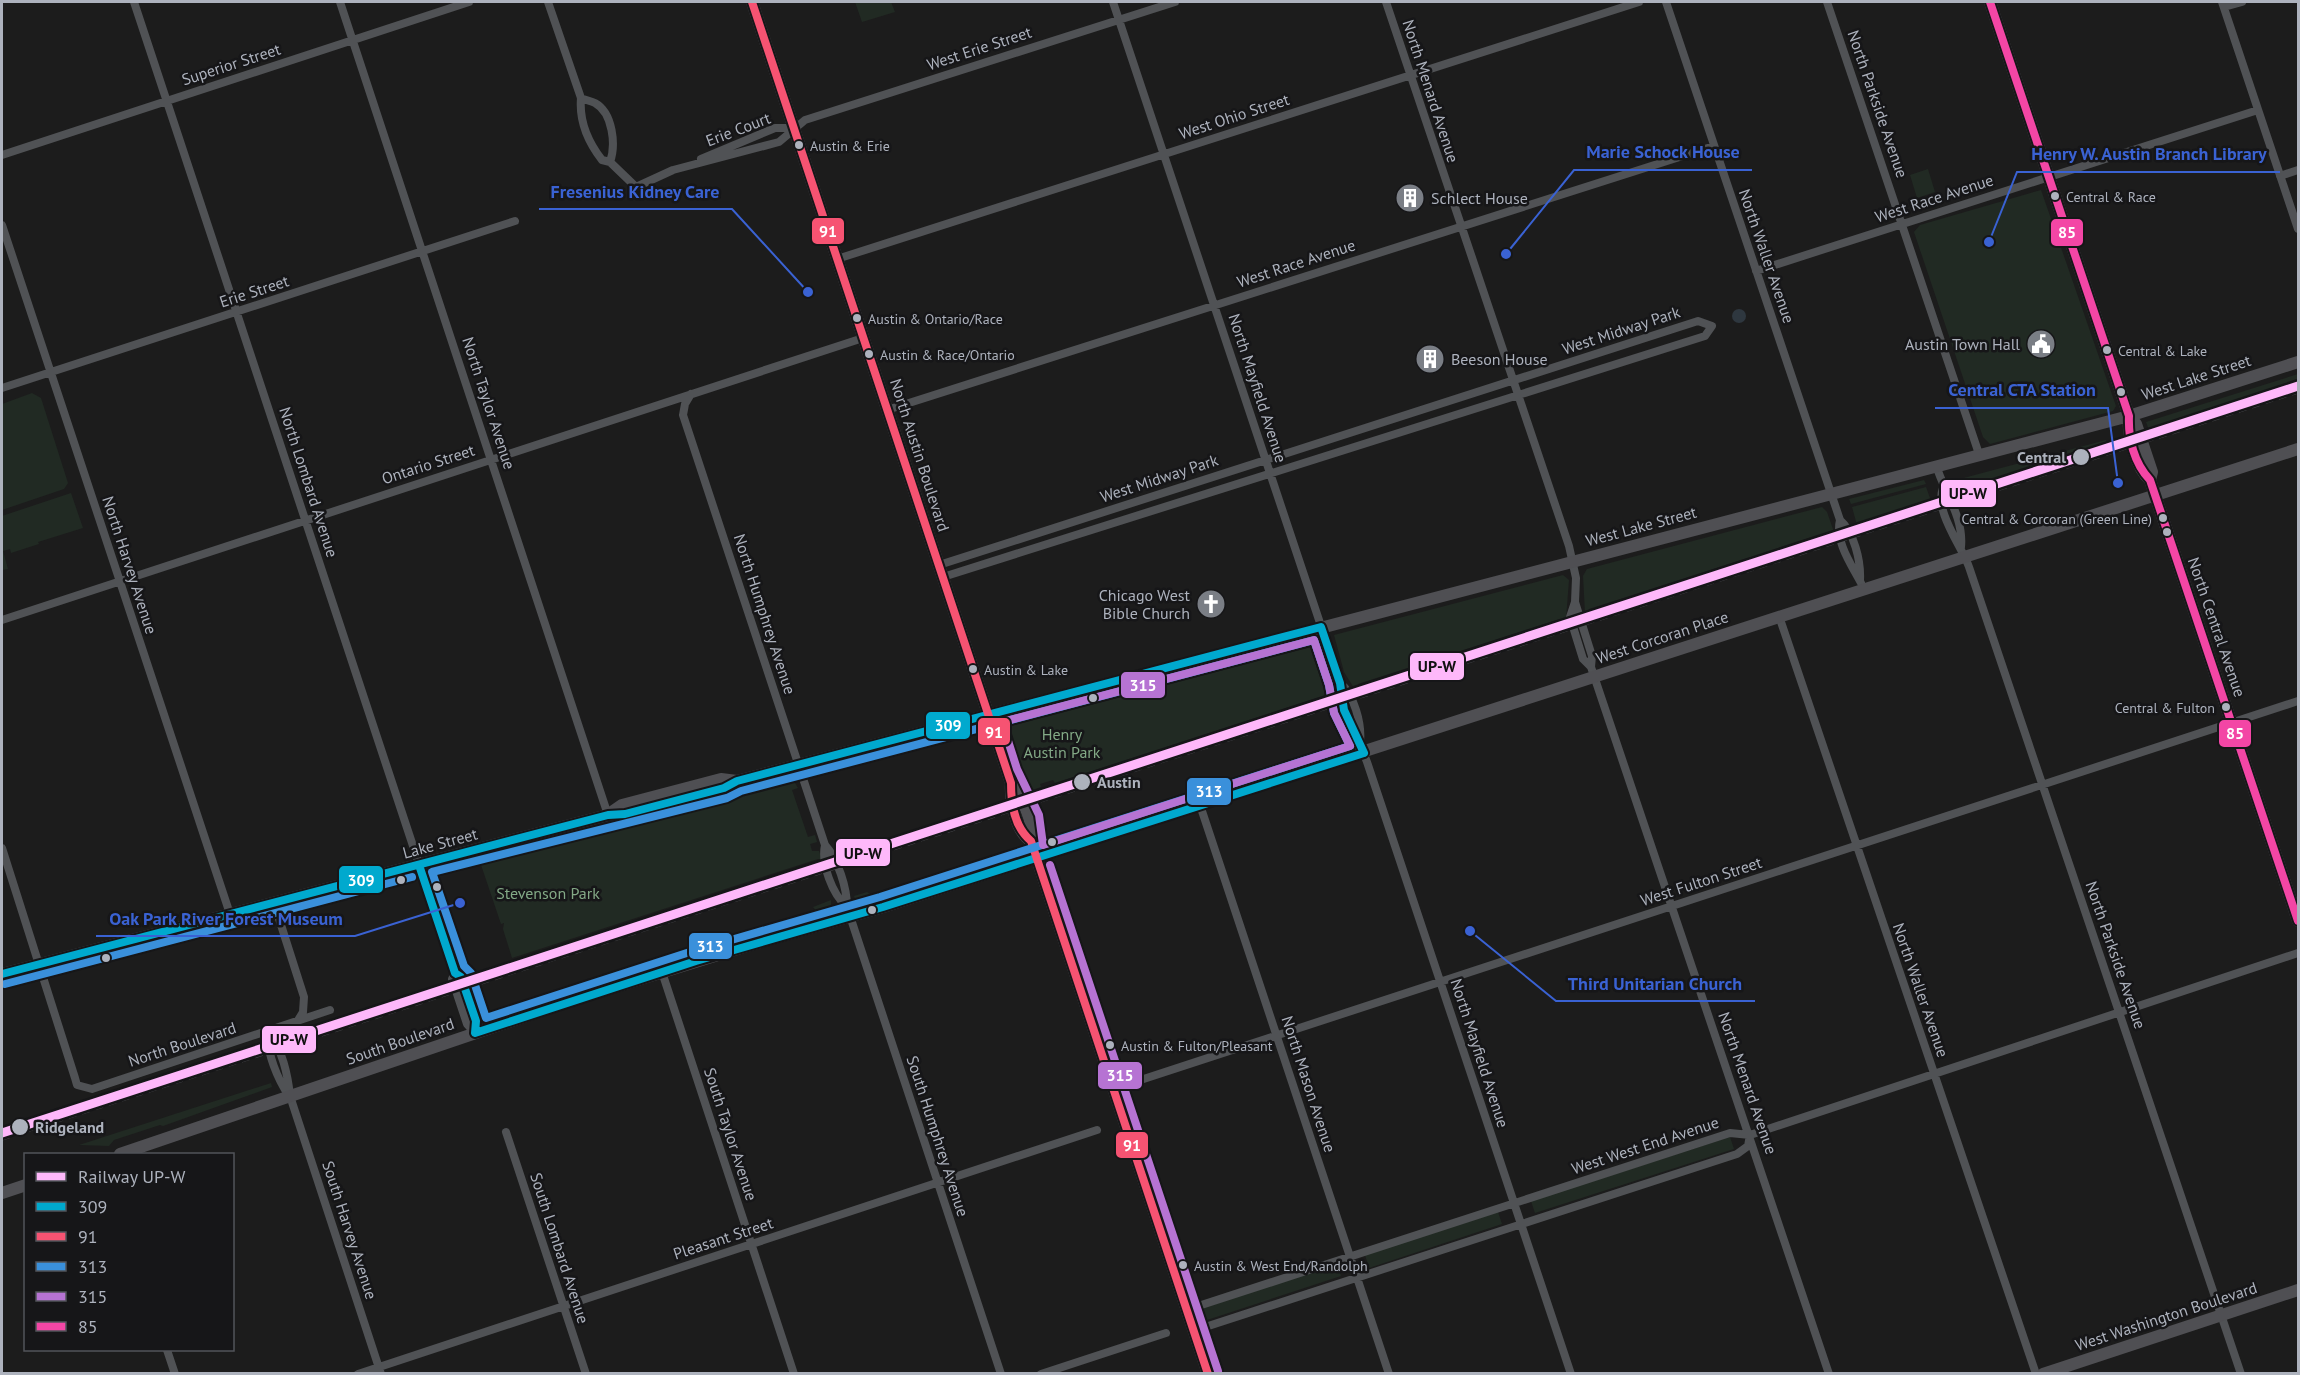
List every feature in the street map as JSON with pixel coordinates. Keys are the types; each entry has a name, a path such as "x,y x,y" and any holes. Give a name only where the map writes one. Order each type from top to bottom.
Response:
{"street":[{"name":"North Lombard Avenue","path":"134,2 455,973 452,980 467,1024 475,1033"},
{"name":"North Taylor Avenue","path":"340,2 608,814"},
{"name":"Superior Street","path":"2,155 469,2"},
{"path":"548,2 581,98 579,115 586,134 602,160 610,162 613,144 604,112 596,103 581,98"},
{"name":"North Austin Boulevard","path":"752,2 1011,783 1011,798 1023,836 1031,841 1208,1374"},
{"name":"North Mayfield Avenue","path":"1113,2 1340,683 1348,689 1361,731 1362,747 1571,1374"},
{"name":"West Erie Street","path":"794,128 805,120 1175,2"},
{"name":"North Menard Avenue","path":"1386,2 1572,561 1576,578 1575,602 1570,617 1583,659 1593,672 1829,1374"},
{"name":"West Ohio Street","path":"837,259 1639,2"},
{"name":"North Waller Avenue","path":"1666,2 1840,520 1838,529 1852,570 1861,585"},
{"name":"North Parkside Avenue","path":"1827,2 1979,454"},
{"name":"North Central Avenue","path":"1990,2 2129,416 2136,424 2152,472 2150,480 2298,921"},
{"path":"2242,2 2223,4 2298,229"},
{"name":"West Race Avenue","path":"1756,270 2258,110"},
{"name":"Erie Court","path":"681,168 775,128 794,128"},
{"name":"Erie Court","path":"610,162 636,188 656,176 779,142 794,128"},
{"name":"West Race Avenue","path":"887,410 1714,146"},
{"path":"2280,176 2298,170"},
{"name":"Erie Street","path":"2,388 515,221"},
{"name":"North Harvey Avenue","path":"2,225 230,914"},
{"name":"West Midway Park","path":"939,565 1698,321 1712,326 1705,336 943,577"},
{"name":"Ontario Street","path":"2,620 863,338"},
{"path":"1639,340 1643,355"},
{"name":"West Lake Street","path":"988,715 2129,416 2298,362"},
{"name":"North Humphrey Avenue","path":"691,394 685,404 683,415 825,845 832,852 847,896 848,912"},
{"name":"West Corcoran Place","path":"1036,858 1200,805 1362,747 1593,672 1779,616 1861,585 2298,449"},
{"name":"North Parkside Avenue","path":"1936,465 1943,488 1940,496 1953,538 1963,552 2241,1374"},
{"name":"North Waller Avenue","path":"1779,616 2036,1374"},
{"name":"West Fulton Street","path":"1113,1089 2298,701"},
{"name":"Lake Street","path":"2,974 608,814 622,805 721,779 737,781 988,715"},
{"name":"North Mason Avenue","path":"1200,805 1389,1374"},
{"path":"2,848 40,964"},
{"name":"South Boulevard","path":"126,1153 475,1033 662,972 848,912 1036,858"},
{"path":"274,903 304,997 303,1012 296,1022"},
{"name":"South Humphrey Avenue","path":"848,912 1001,1374"},
{"name":"West West End Avenue","path":"1186,1310 1730,1133 1750,1135 2298,953"},
{"name":"North Boulevard","path":"40,964 77,1085 92,1089 330,1010"},
{"name":"South Taylor Avenue","path":"662,972 794,1374"},
{"path":"268,1032 274,1039 289,1082 290,1096"},
{"name":"South Harvey Avenue","path":"290,1096 380,1370"},
{"name":"Pleasant Street","path":"358,1374 380,1370 563,1305 1097,1130"},
{"name":"South Lombard Avenue","path":"506,1132 586,1374"},
{"path":"1193,1331 1737,1154 1749,1146 1750,1135"},
{"path":"2,1193 24,1186"},
{"name":"West Washington Boulevard","path":"2043,1374 2298,1290"},
{"path":"1041,1374 1166,1333"},
{"path":"167,1351 175,1374"}],"green space":[{"path":"855,2 891,2 895,12 862,22"},
{"path":"1928,169 1935,192 1917,198 1910,175"},
{"path":"2041,190 2116,406 2113,411 1990,444 1983,437 1914,232 1920,225"},
{"path":"2298,374 2298,381 2149,430 2146,422"},
{"path":"32,393 41,398 68,483 64,489 2,510 2,404"},
{"path":"2106,440 2106,443 1959,492 1956,480"},
{"path":"1924,480 1926,484 1851,504 1849,499"},
{"path":"1926,487 1931,501 1857,525 1852,507"},
{"path":"71,493 83,528 11,553 10,549 3,551 8,569 2,570 2,516"},
{"path":"1822,507 1827,512 1834,532 1589,609 1590,612 1585,613 1583,576 1587,569"},
{"path":"1563,575 1569,580 1566,619 1358,684 1359,687 1354,688 1344,672 1334,635"},
{"name":"Henry Austin Park","path":"1308,642 1321,645 1335,695 1330,696 1329,694 1055,783 1053,780 1040,784 1041,787 1029,791 1030,794 1026,795 1007,736 1007,727 1011,720"},
{"name":"Stevenson Park","path":"792,778 798,788 792,790 808,837 815,835 817,842 810,844 812,851 819,851 822,860 818,859 512,958 503,929 504,923 501,924 479,859 626,818 636,818"},
{"path":"867,892 877,898 866,904 857,904 854,896"},
{"path":"831,900 831,909 819,914 813,907"},
{"path":"712,939 717,946 689,955 682,949"},
{"path":"613,972 618,978 591,986 586,980"},
{"path":"271,1083 272,1087 163,1126 114,1140 109,1146 79,1145"},
{"path":"1730,1137 1734,1149 1535,1213 1531,1201"},
{"path":"1498,1212 1502,1224 1369,1268 1365,1255"},
{"path":"1337,1264 1341,1276 1207,1320 1203,1308"}],"shaded area":[{"path":"1736,309 1742,309 1746,316 1742,323 1736,323 1732,319 1732,313"}],"railway":[{"path":"2,1139 2298,392"}],"rail line":[{"name":"UP-W","path":"2,1133 2298,386"}],"transit line":[{"name":"91","path":"752,2 1011,783 1017,822 1031,841 1208,1374"},
{"name":"85","path":"1990,2 2129,416 2133,450 2150,480 2298,921"},
{"name":"309","path":"2,974 608,815 625,814 724,788 737,781 1321,627 1340,683 1344,710 1364,753 883,907 696,961 475,1033 476,1021 461,977 455,973 419,865"},
{"name":"313","path":"1314,640 1329,685 1334,713 1350,746 880,897 693,951 486,1018 471,973 464,966 432,872 727,798 741,791 1314,640"},
{"name":"315","path":"1314,640 1329,685 1334,713 1350,746 1043,845 1039,815 1017,769 1002,722 1314,640"},
{"name":"315","path":"1050,865 1218,1371"},
{"name":"313","path":"5,984 412,877"}],"place":[{"name":"Austin & Erie","path":"799,145"},
{"name":"Central & Race","path":"2055,196"},
{"name":"Schlect House","path":"1410,198"},
{"name":"Henry W. Austin Branch Library","path":"1989,242"},
{"name":"Marie Schock House","path":"1506,254"},
{"name":"Fresenius Kidney Care","path":"808,292"},
{"name":"Austin & Ontario/Race","path":"857,318"},
{"name":"Austin Town Hall","path":"2041,344"},
{"name":"Central & Lake","path":"2107,350"},
{"name":"Austin & Race/Ontario","path":"869,354"},
{"name":"Beeson House","path":"1430,359"},
{"name":"Central","path":"2081,457"},
{"name":"Central CTA Station","path":"2118,483"},
{"name":"Central & Corcoran (Green Line)","path":"2163,518"},
{"name":"Chicago West Bible Church","path":"1211,604"},
{"name":"Austin & Lake","path":"973,669"},
{"name":"Central & Fulton","path":"2226,707"},
{"name":"Austin","path":"1082,782"},
{"name":"Oak Park River Forest Museum","path":"460,903"},
{"name":"Third Unitarian Church","path":"1470,931"},
{"name":"Austin & Fulton/Pleasant","path":"1110,1045"},
{"name":"Ridgeland","path":"20,1127"},
{"name":"Austin & West End/Randolph","path":"1183,1265"}]}
